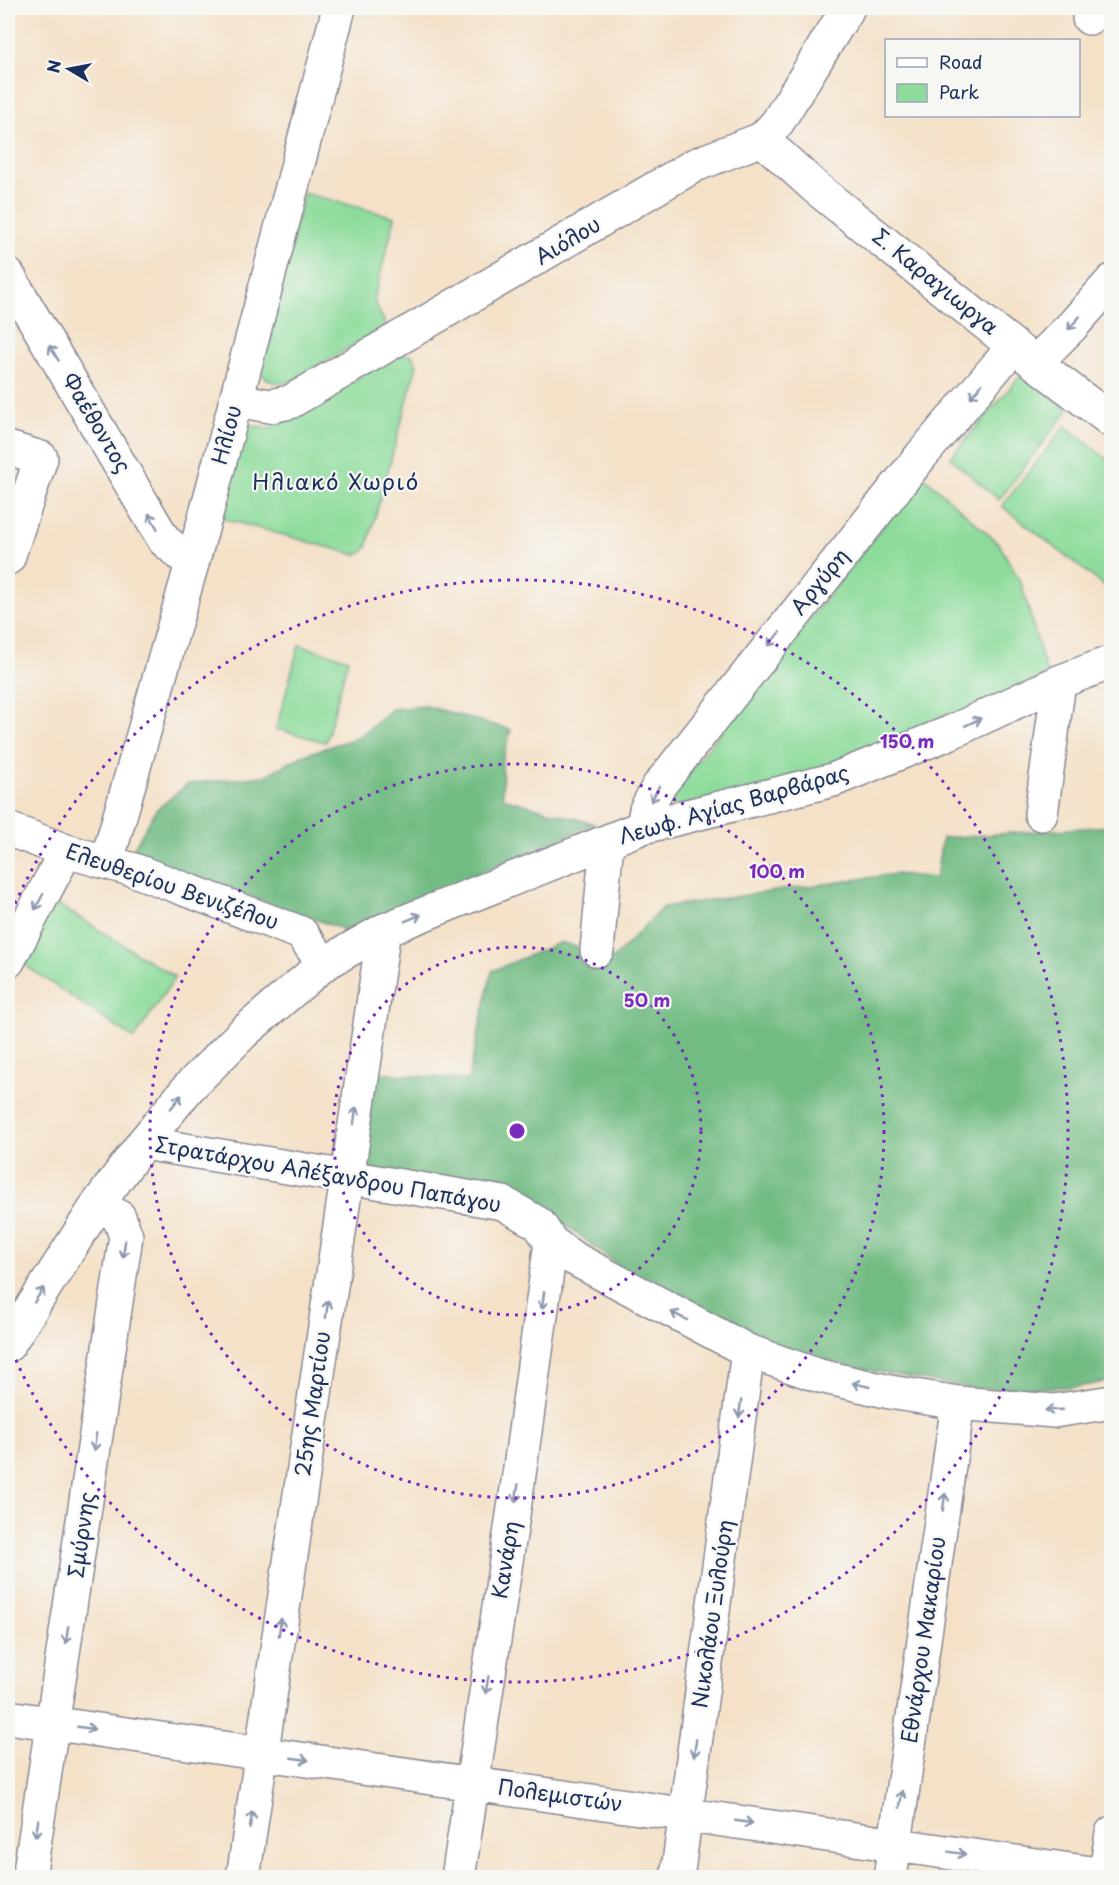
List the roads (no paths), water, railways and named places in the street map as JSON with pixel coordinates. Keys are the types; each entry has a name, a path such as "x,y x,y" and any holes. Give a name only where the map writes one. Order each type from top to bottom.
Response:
{"street":[{"name":"Ηλίου","path":"107,861 192,564 339,8"},
{"name":"Αιόλου","path":"236,400 270,406 290,402 695,165 762,139 777,123 848,8"},
{"name":"Σ. Καραγιωργα","path":"762,139 816,188 1025,355 1112,421"},
{"name":"Αργύρη","path":"643,827 646,810 658,787 921,456 1025,355 1072,326 1112,280"},
{"name":"Φαέθοντος","path":"12,296 103,434 164,540 192,564"},
{"path":"8,447 41,458 8,558"},
{"name":"Λεωφ. Αγίας Βαρβάρας","path":"8,1345 98,1204 143,1143 189,1087 243,1032 324,964 384,930 643,827 833,780 949,733 1059,682 1112,662"},
{"path":"1041,814 1059,682"},
{"name":"Ελευθερίου Βενιζέλου","path":"8,831 66,851 107,861 301,933 324,964"},
{"path":"597,950 607,842"},
{"path":"8,961 66,851"},
{"name":"25ης Μαρτίου","path":"243,1878 384,930"},
{"name":"Στρατάρχου Αλέξανδρου Παπάγου","path":"143,1143 503,1203 539,1224 551,1242 573,1258 748,1351 820,1376 890,1392 958,1403 1054,1411 1112,1402"},
{"name":"Σμύρνης","path":"29,1878 126,1236 119,1217 98,1204"},
{"name":"Κανάρη","path":"459,1878 551,1242"},
{"name":"Νικολάου Ξυλούρη","path":"677,1878 748,1351"},
{"name":"Εθνάρχου Μακαρίου","path":"890,1878 958,1403"},
{"name":"Πολεμιστών","path":"8,1717 1108,1876"},
{"path":"1108,1876 1112,1833"}],"district":[{"name":"Ηλιακό Χωριό","path":"336,482"}]}
